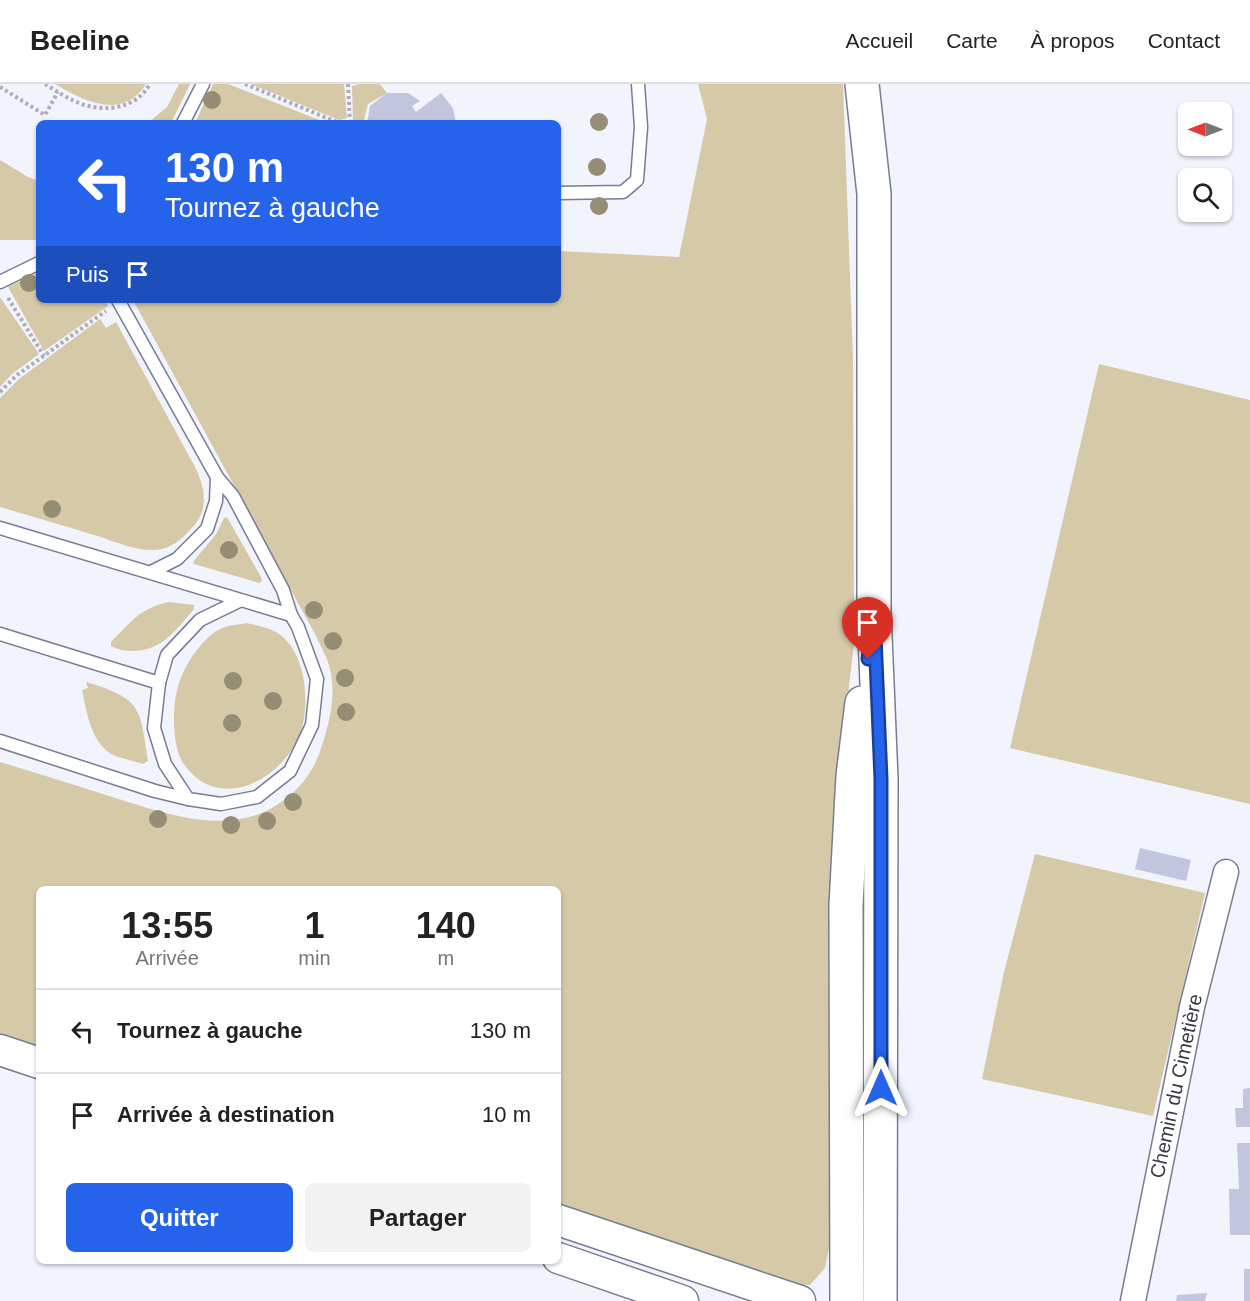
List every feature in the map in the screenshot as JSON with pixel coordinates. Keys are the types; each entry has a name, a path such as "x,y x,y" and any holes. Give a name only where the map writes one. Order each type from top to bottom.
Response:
{"main road":[{"path":"862,84 874,194 874,612 881,779 880,1301"},
{"path":"874,194 886,84"},
{"path":"847,1301 846,905 853,776 874,612"}],"street":[{"name":"Chemin du Cimetière","path":"1132,1301 1192,1007 1226,872"},
{"path":"0,1050 36,1062"},
{"path":"561,1221 800,1301"},
{"path":"561,1259 683,1301"}],"lane":[{"path":"185,120 203,84"},
{"path":"561,193 623,192 637,180 641,127 638,84"},
{"path":"1,282 36,264"},
{"path":"0,741 155,791 221,804 257,797 290,771 312,725 317,679 283,590 233,496 217,477 119,303"},
{"path":"151,572 177,559 207,529 216,501 217,477"},
{"path":"0,528 291,615"},
{"path":"188,799 165,764 154,728 159,683 167,655 200,620 241,600"},
{"path":"0,634 159,683"}],"path":[{"path":"45,84 80,104 105,108 124,106 144,95 150,84"},
{"path":"245,84 332,120"},
{"path":"348,84 350,120"},
{"path":"0,87 45,115 58,92"},
{"path":"1,282 5,294 44,356"},
{"path":"0,392 17,375 115,303"}],"shaded area":[{"path":"55,84 146,84 137,95 126,102 114,105 90,101"},
{"path":"179,84 190,84 172,120 152,120 167,107"},
{"path":"213,84 228,84 319,120 196,120"},
{"path":"251,84 344,84 347,118 339,120"},
{"path":"380,84 387,93 368,104 364,120 353,120 352,86"},
{"path":"698,84 843,84 853,359 854,644 833,822 834,1224 825,1268 810,1285 782,1285 561,1208 561,886 36,886 36,1046 0,1034 0,762 130,803 175,815 221,821 243,819 264,812 284,800 305,780 313,768 326,734 332,701 332,680 324,652 135,303 561,303 561,251 679,257 707,119"},
{"path":"0,160 36,180 36,240 0,240"},
{"path":"36,273 36,303 106,303 108,306 44,351 8,287"},
{"path":"0,297 39,354 12,374 0,387"},
{"path":"100,319 106,328 116,322 195,467 203,488 203,510 196,523 178,541 161,549 148,550 128,546 0,507 0,398 19,379"},
{"path":"1099,364 1250,400 1250,804 1010,748"},
{"path":"227,517 261,577 262,581 259,583 193,562"},
{"path":"169,602 194,605 194,609 168,638 144,650 125,650 111,646 111,642 143,612"},
{"path":"246,623 276,632 292,648 298,660 305,688 304,717 297,741 287,757 274,770 260,780 228,789 212,786 196,778 183,763 175,737 175,704 184,671 206,639 220,629"},
{"path":"86,682 118,694 135,708 143,728 148,761 143,764 115,756 100,744 91,728 86,708 82,690 88,688"},
{"path":"1035,854 1205,893 1153,1116 982,1079 1004,972"}],"building":[{"path":"387,93 408,93 420,101 412,106 416,112 441,93 453,108 455,120 368,120 370,106"},
{"path":"1140,848 1191,860 1186,881 1135,869"},
{"path":"1250,1088 1250,1127 1236,1127 1235,1108 1243,1108 1243,1089"},
{"path":"1237,1143 1250,1143 1250,1235 1230,1235 1229,1189 1239,1189"},
{"path":"1244,1269 1250,1269 1250,1301 1244,1301"},
{"path":"1207,1293 1205,1301 1176,1301 1177,1295"}],"route":[{"path":"868,659 874,612 881,779 881,1088"}]}
